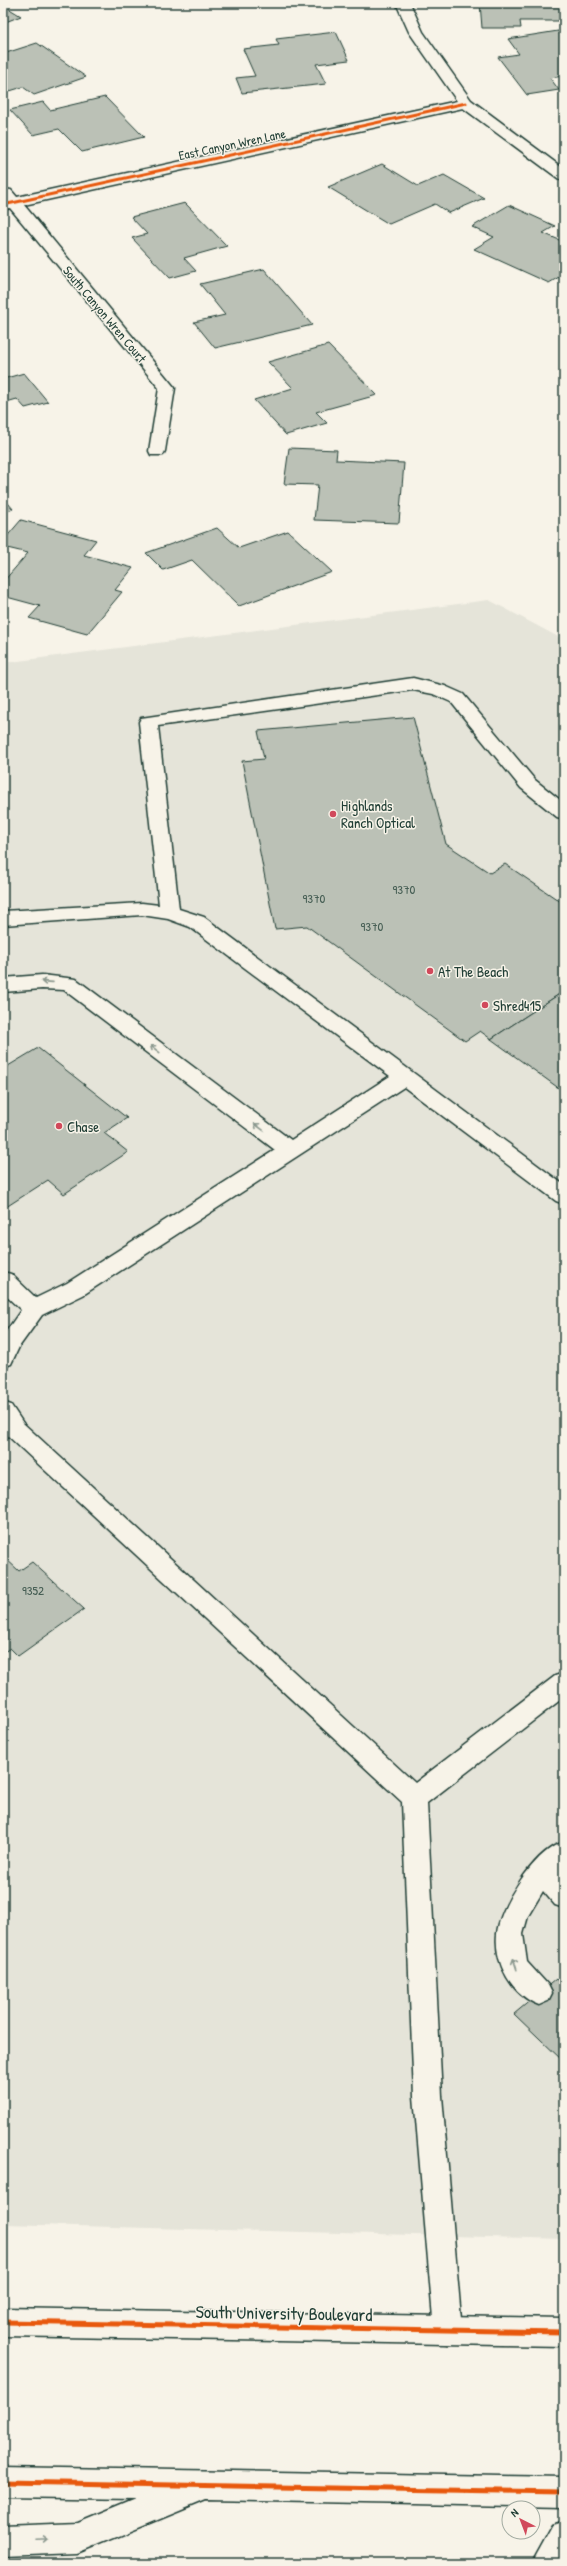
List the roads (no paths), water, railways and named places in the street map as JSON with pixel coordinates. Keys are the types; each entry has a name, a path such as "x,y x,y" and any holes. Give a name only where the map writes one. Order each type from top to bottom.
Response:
{"street":[{"path":"404,3 416,32 466,103 564,176"},
{"name":"East Canyon Wren Lane","path":"8,204 466,103"},
{"name":"South Canyon Wren Court","path":"3,190 8,204 167,388 157,451"},
{"path":"170,913 148,722 413,684 439,690 457,698 528,784 564,813"},
{"path":"3,918 142,909 170,913 197,922 564,1196"},
{"path":"3,984 42,982 69,984 290,1150"},
{"path":"3,1358 10,1343 34,1309 75,1289 404,1077"},
{"path":"3,1280 34,1309"},
{"path":"3,1411 15,1429 414,1798 428,2096 448,2330"},
{"path":"414,1798 562,1687"},
{"path":"559,1855 554,1888 564,1897"},
{"path":"539,1993 514,1967 510,1934 516,1913 533,1884 559,1855"},
{"name":"South University Boulevard","path":"3,2322 564,2332"},
{"path":"3,2482 564,2492"},
{"path":"3,2541 78,2538 207,2486"},
{"path":"547,2563 564,2536"}],"place":[{"name":"Highlands Ranch Optical","path":"333,814"},
{"name":"At The Beach","path":"430,971"},
{"name":"Shred415","path":"485,1005"},
{"name":"Chase","path":"59,1126"}]}
